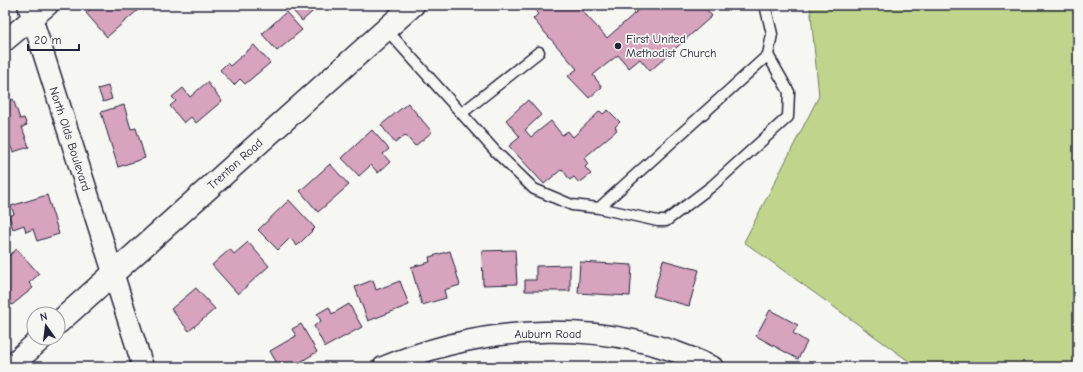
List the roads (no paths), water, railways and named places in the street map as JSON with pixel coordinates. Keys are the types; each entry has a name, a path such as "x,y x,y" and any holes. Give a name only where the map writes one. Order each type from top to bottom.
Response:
{"main road":[{"name":"Trenton Road","path":"66,315 112,272 413,5"},
{"path":"10,367 33,346"}],"street":[{"path":"5,41 30,11 48,5"},
{"name":"North Olds Boulevard","path":"30,11 143,367"},
{"name":"Auburn Road","path":"382,367 428,349 459,341 527,332 561,331 596,334 639,342 670,351 713,367"}],"lane":[{"path":"599,208 768,55 772,34 766,5"},
{"path":"386,29 496,152 534,188 572,205 599,208 658,221 666,220 712,186 788,117 789,92 768,55"},
{"path":"462,113 539,52"}],"place":[{"name":"First United Methodist Church","path":"618,46"}]}
